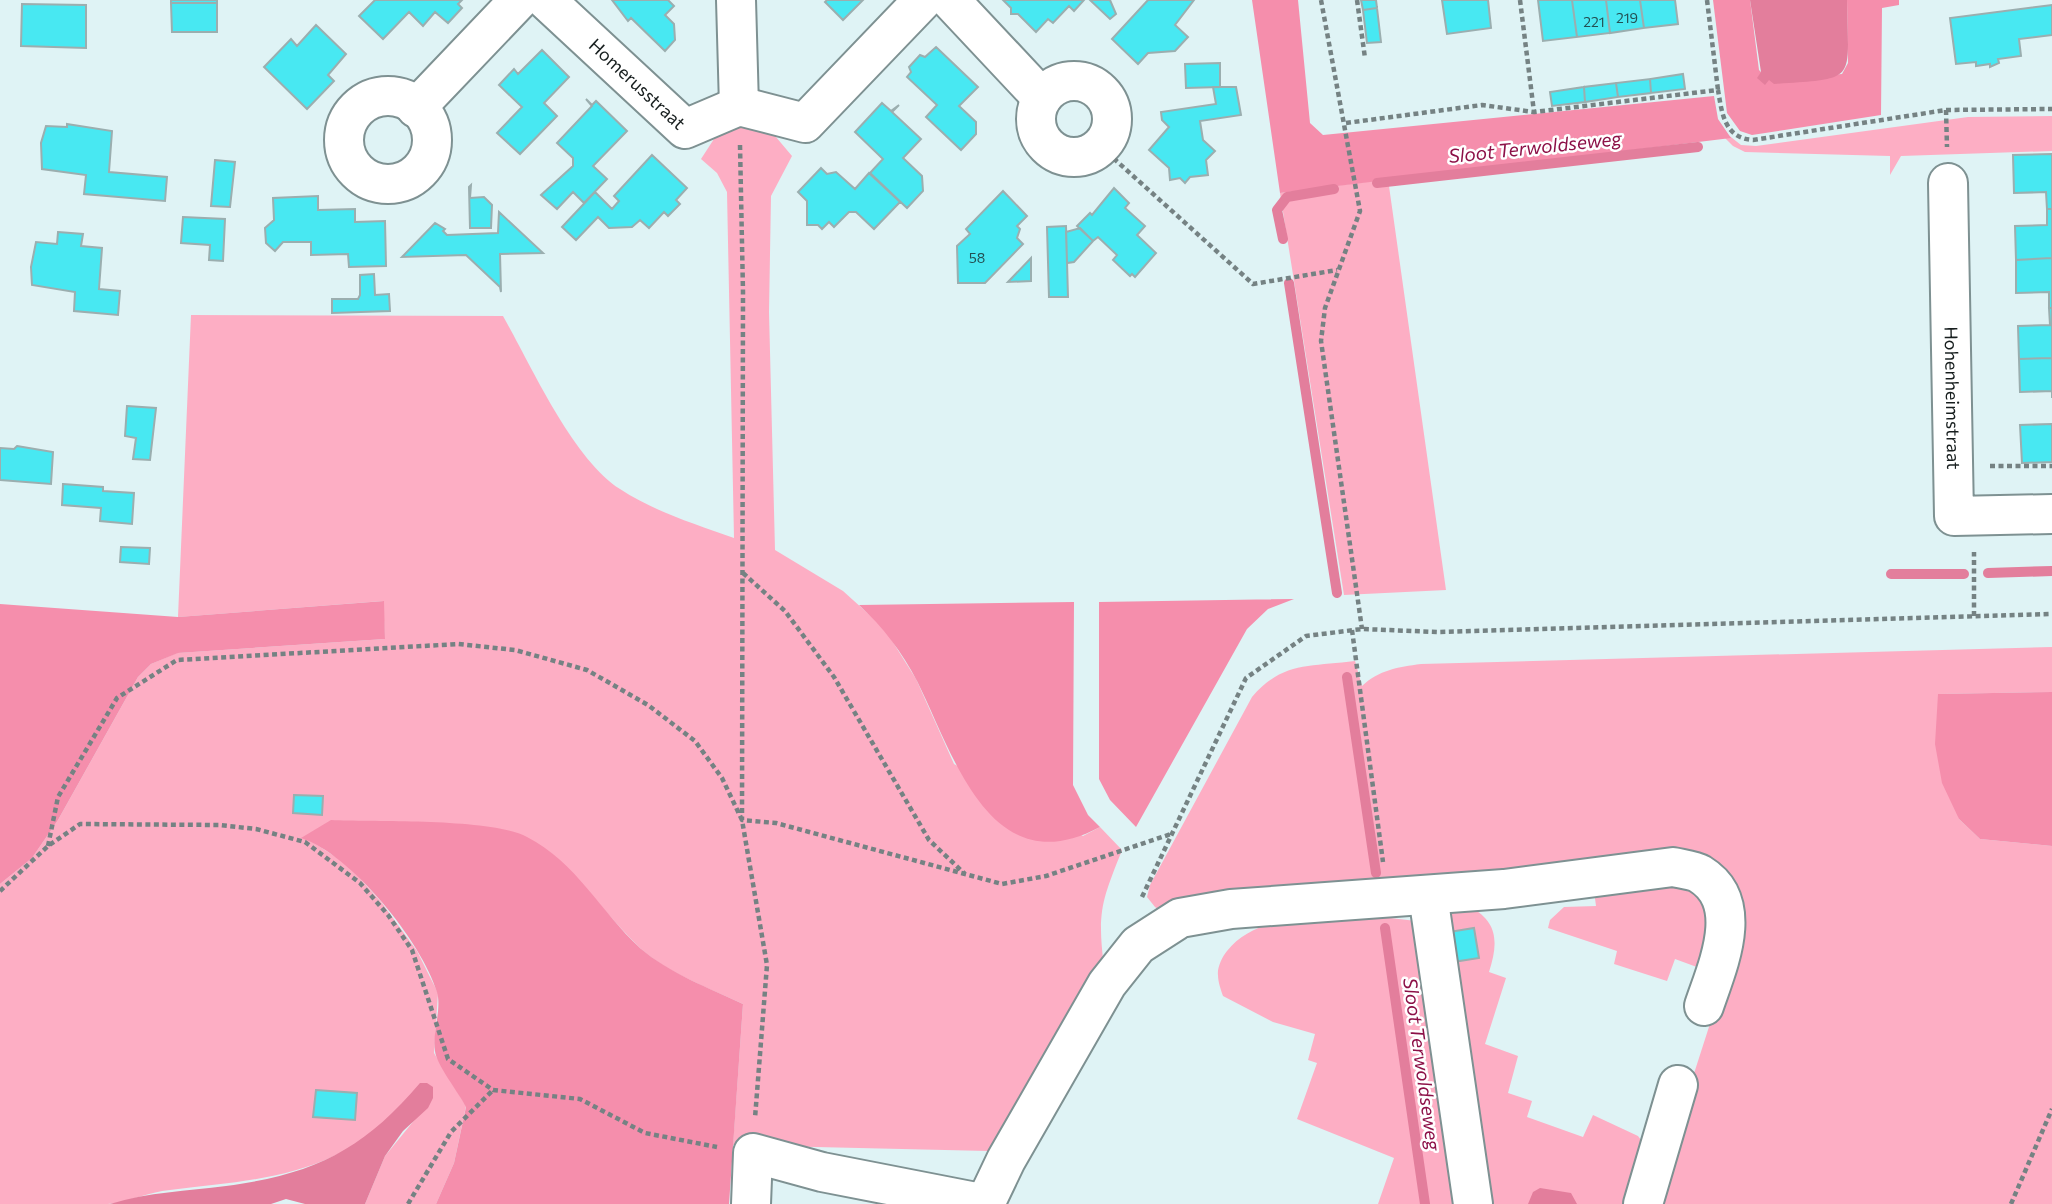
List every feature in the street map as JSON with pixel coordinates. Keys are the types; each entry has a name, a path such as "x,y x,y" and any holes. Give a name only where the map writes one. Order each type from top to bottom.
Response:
{"street":[{"path":"416,108 519,0"},
{"name":"Homerusstraat","path":"546,0 685,129 739,106"},
{"path":"736,0 739,106 805,123 923,0"},
{"path":"950,0 1042,98"},
{"path":"1065,81 1080,81 1094,86 1105,96 1111,109 1113,124 1101,147 1086,156 1074,158 1052,151 1038,134 1035,122 1042,98 1065,81"},
{"name":"Hohenheimstraat","path":"1948,183 1954,516 1975,516"},
{"path":"1975,516 2052,514"},
{"path":"751,1204 752,1153 822,1172 986,1203 1006,1160 1107,984 1138,945 1180,918 1206,911 1504,889 1673,867 1700,874 1718,894 1727,921 1722,951 1704,1006"},
{"path":"1428,895 1473,1204"},
{"path":"1643,1204 1678,1085"}],"path":[{"path":"1321,0 1346,123 1360,211 1325,308 1321,341 1362,629"},
{"path":"1357,0 1365,58"},
{"path":"1520,0 1534,112"},
{"path":"1707,0 1724,122 1736,135 1753,140 1947,110 2052,109"},
{"path":"1346,123 1482,105 1534,112 1718,90"},
{"path":"0,891 48,846 80,824 120,822 256,828 305,842 360,883 388,915 412,950 448,1059 493,1090 580,1099 645,1133 752,1153 767,965 742,820 743,292 739,106"},
{"path":"1101,147 1253,284 1338,270"},
{"path":"1954,466 2052,466"},
{"path":"1974,616 1975,516"},
{"path":"743,573 785,611 818,655 883,758 897,790 929,840 966,875"},
{"path":"1138,945 1142,893 1246,678 1306,636 1362,629 1437,632 2052,614"},
{"path":"1352,630 1388,898"},
{"path":"48,846 58,797 117,698 177,660 458,644 515,650 587,670 648,705 695,741 722,778 742,820"},
{"path":"742,820 776,823 1002,884 1046,876 1171,834"},
{"path":"408,1204 452,1132 493,1090"},
{"path":"2011,1204 2052,1109"}],"shaded area":[{"path":"1252,0 1298,0 1310,123 1323,135 1714,96 1718,119 1731,138 1280,193"},
{"path":"1713,0 1750,0 1759,70 1769,80 1842,74 1848,63 1847,0 1899,0 1899,5 1882,8 1881,115 1752,135 1740,131 1727,113"},
{"path":"1750,0 1847,0 1848,47 1843,71 1835,77 1821,80 1774,84 1769,80 1765,85 1757,78 1761,72"},
{"path":"2052,116 2052,151 1901,156 1890,175 1890,156 1745,152 1733,146 1719,132 1722,130 1741,145 1756,146 1968,117"},
{"path":"760,118 792,156 771,196 769,312 775,550 843,591 884,628 916,679 954,764 1083,836 1100,827 1122,850 1110,882 1101,919 1104,967 1083,993 988,1151 733,1145 743,1004 689,979 650,956 551,853 311,841 348,865 382,903 417,951 438,993 434,1053 466,1106 454,1163 436,1204 365,1204 385,1156 421,1112 405,1102 379,1127 353,1146 297,1170 236,1182 162,1191 108,1204 0,1204 0,884 32,858 58,820 138,677 151,664 177,653 385,639 383,601 178,617 191,315 503,316 554,410 602,475 647,504 734,538 727,192 717,173 701,159 725,122"},
{"path":"1388,179 1446,590 1344,595 1280,193"},
{"path":"1294,599 1268,609 1247,629 1136,827 1110,800 1099,779 1099,602"},
{"path":"384,601 385,639 178,653 151,664 138,677 58,820 32,858 0,884 0,604 178,617"},
{"path":"1074,602 1073,785 1088,815 1100,827 1062,841 1030,839 1004,826 981,804 962,775 905,660 884,631 859,605"},
{"path":"2052,647 2052,692 1938,694 1959,819 1980,839 2052,846 2052,1204 1652,1204 1726,974 1719,874 1164,913 1147,897 1150,885 1252,697 1263,685 1286,671 1355,661 1362,686 1382,673 1421,664"},
{"path":"2052,692 2052,846 1980,839 1959,819 1942,783 1935,744 1938,694"},
{"path":"331,820 461,824 510,831 527,837 560,860 626,934 651,957 743,1004 729,1204 436,1204 454,1163 466,1107 436,1057 434,1044 437,992 416,949 382,902 341,862 321,847 301,838"},
{"path":"1674,876 1711,900 1705,970 1675,959 1667,981 1614,964 1617,951 1548,928 1550,920 1564,907 1596,906 1593,883"},
{"path":"1470,907 1486,920 1494,935 1494,952 1489,972 1506,978 1485,1044 1518,1056 1508,1093 1532,1101 1527,1117 1583,1137 1593,1115 1638,1136 1647,1148 1630,1204 1483,1204 1444,912"},
{"path":"1302,918 1390,918 1425,922 1463,1204 1378,1204 1394,1158 1297,1119 1317,1063 1308,1060 1315,1034 1273,1022 1223,996 1220,986 1218,969 1225,953 1242,937 1260,927"},
{"path":"420,1083 433,1087 433,1098 428,1108 403,1131 385,1156 365,1204 305,1204 286,1199 271,1204 110,1204 154,1194 258,1181 311,1166 357,1142 378,1126"},
{"path":"1540,1188 1571,1193 1577,1204 1528,1204 1533,1192"}],"building":[{"path":"171,0 217,0 217,3 171,3"},
{"path":"375,0 462,0 458,4 462,8 448,23 435,12 423,26 409,12 383,39 359,16"},
{"path":"612,0 668,0 674,6 665,15 674,24 675,40 665,51 631,18 628,21"},
{"path":"863,0 843,20 825,2"},
{"path":"1003,0 1084,0 1074,11 1069,6 1053,23 1048,19 1036,32 1018,14 1011,14 1011,8"},
{"path":"1090,0 1110,0 1116,14 1110,19"},
{"path":"1148,0 1194,0 1175,25 1188,37 1175,51 1148,53 1138,64 1112,39"},
{"path":"1361,0 1376,0 1377,8 1363,10"},
{"path":"1442,0 1488,0 1491,28 1447,34"},
{"path":"1538,0 1572,0 1577,37 1543,41"},
{"path":"1572,0 1606,0 1610,33 1577,37"},
{"path":"1606,0 1640,0 1644,28 1610,33"},
{"path":"1640,0 1675,0 1678,24 1644,28"},
{"path":"171,3 217,3 217,32 172,32"},
{"path":"22,4 86,5 86,48 21,46"},
{"path":"2052,5 2052,35 2019,39 2021,56 1998,59 1999,63 1990,67 1990,64 1976,66 1976,62 1956,64 1950,18"},
{"path":"1377,8 1381,42 1367,43 1363,10"},
{"path":"316,25 346,54 328,75 334,81 307,109 264,67 291,39 297,46"},
{"path":"936,47 978,87 959,106 976,122 976,134 961,150 926,117 937,105 907,77 911,72 909,67 920,55 925,57"},
{"path":"542,50 569,77 544,103 557,116 520,154 497,133 522,107 499,85 514,69 518,74"},
{"path":"1220,63 1220,87 1186,88 1185,64"},
{"path":"1683,74 1685,89 1651,93 1650,79"},
{"path":"1650,79 1651,93 1618,97 1616,83"},
{"path":"1616,83 1618,97 1585,102 1584,87"},
{"path":"1213,87 1236,87 1241,115 1200,121 1203,140 1215,151 1206,160 1208,175 1190,177 1185,183 1180,178 1170,180 1169,168 1149,150 1169,127 1162,120 1161,112 1216,104"},
{"path":"1584,87 1585,102 1552,106 1550,92"},
{"path":"586,99 592,105 596,101 627,131 593,166 607,179 584,203 573,192 557,209 541,195 573,166 573,158 557,143 592,106"},
{"path":"882,103 891,111 899,105 892,112 921,139 903,158 922,176 923,191 907,208 870,173 883,159 855,132"},
{"path":"67,124 112,131 109,172 167,177 165,201 84,194 86,175 42,169 41,143 46,126 67,127"},
{"path":"2052,154 2052,209 2047,209 2046,192 2014,193 2013,155"},
{"path":"652,155 687,188 676,200 680,204 668,216 664,212 649,228 640,220 632,227 609,228 598,217 576,240 562,227 595,192 612,209 619,201 614,196"},
{"path":"215,160 235,162 230,207 211,206"},
{"path":"821,168 827,174 836,172 855,189 869,173 900,202 874,229 856,212 849,212 834,227 829,222 822,229 818,225 807,225 807,201 798,192"},
{"path":"471,185 470,198 484,197 492,205 491,228 470,228 469,187"},
{"path":"1114,188 1129,203 1125,208 1145,226 1137,235 1156,253 1135,277 1132,274 1130,276 1113,260 1117,255 1098,237 1093,241 1077,226 1090,213 1092,215"},
{"path":"1003,191 1027,216 1017,226 1020,229 1017,238 1023,244 985,283 958,283 957,246 970,234 966,229"},
{"path":"318,196 318,210 355,209 355,222 385,221 386,266 349,267 348,254 311,255 311,242 283,242 275,251 266,243 265,228 274,220 273,198"},
{"path":"2047,209 2052,209 2052,258 2016,260 2015,226 2047,225"},
{"path":"499,212 543,253 500,254 501,292 500,287 466,255 402,257 435,223 445,229 443,231 447,235 498,233"},
{"path":"183,217 225,219 223,261 209,260 210,245 181,243"},
{"path":"1066,226 1068,297 1049,297 1047,227"},
{"path":"1080,228 1093,241 1074,262 1067,263 1066,232"},
{"path":"58,232 83,234 81,246 102,248 99,289 120,291 118,315 74,311 75,292 32,285 31,267 36,242 57,244"},
{"path":"1031,258 1031,281 1008,282"},
{"path":"2052,258 2052,308 2049,308 2049,292 2016,293 2016,260"},
{"path":"374,274 375,295 389,294 390,311 332,313 332,299 358,299 360,275"},
{"path":"2049,308 2052,308 2052,358 2019,359 2018,326 2050,325"},
{"path":"2052,358 2052,391 2020,392 2019,359"},
{"path":"127,406 156,408 150,460 133,459 136,438 125,436"},
{"path":"2052,424 2052,462 2022,463 2020,425"},
{"path":"17,446 53,452 51,484 0,480 0,448 14,449"},
{"path":"63,484 134,493 132,524 100,521 101,508 62,505"},
{"path":"121,547 150,548 149,564 120,562"},
{"path":"294,795 323,796 322,815 293,813"},
{"path":"1474,928 1479,958 1453,962 1449,932"},
{"path":"316,1090 357,1093 355,1120 313,1117"}],"waterway":[{"name":"Sloot Terwoldseweg","path":"1377,183 1698,147"},
{"name":"Sloot Terwoldseweg","path":"1283,239 1277,210 1287,197 1334,189"},
{"name":"Sloot Terwoldseweg","path":"1289,283 1337,593"},
{"path":"1988,573 2052,571"},
{"path":"1891,574 1964,574"},
{"name":"Sloot Terwoldseweg","path":"1347,677 1376,873"},
{"name":"Sloot Terwoldseweg","path":"1385,928 1425,1204"}]}
